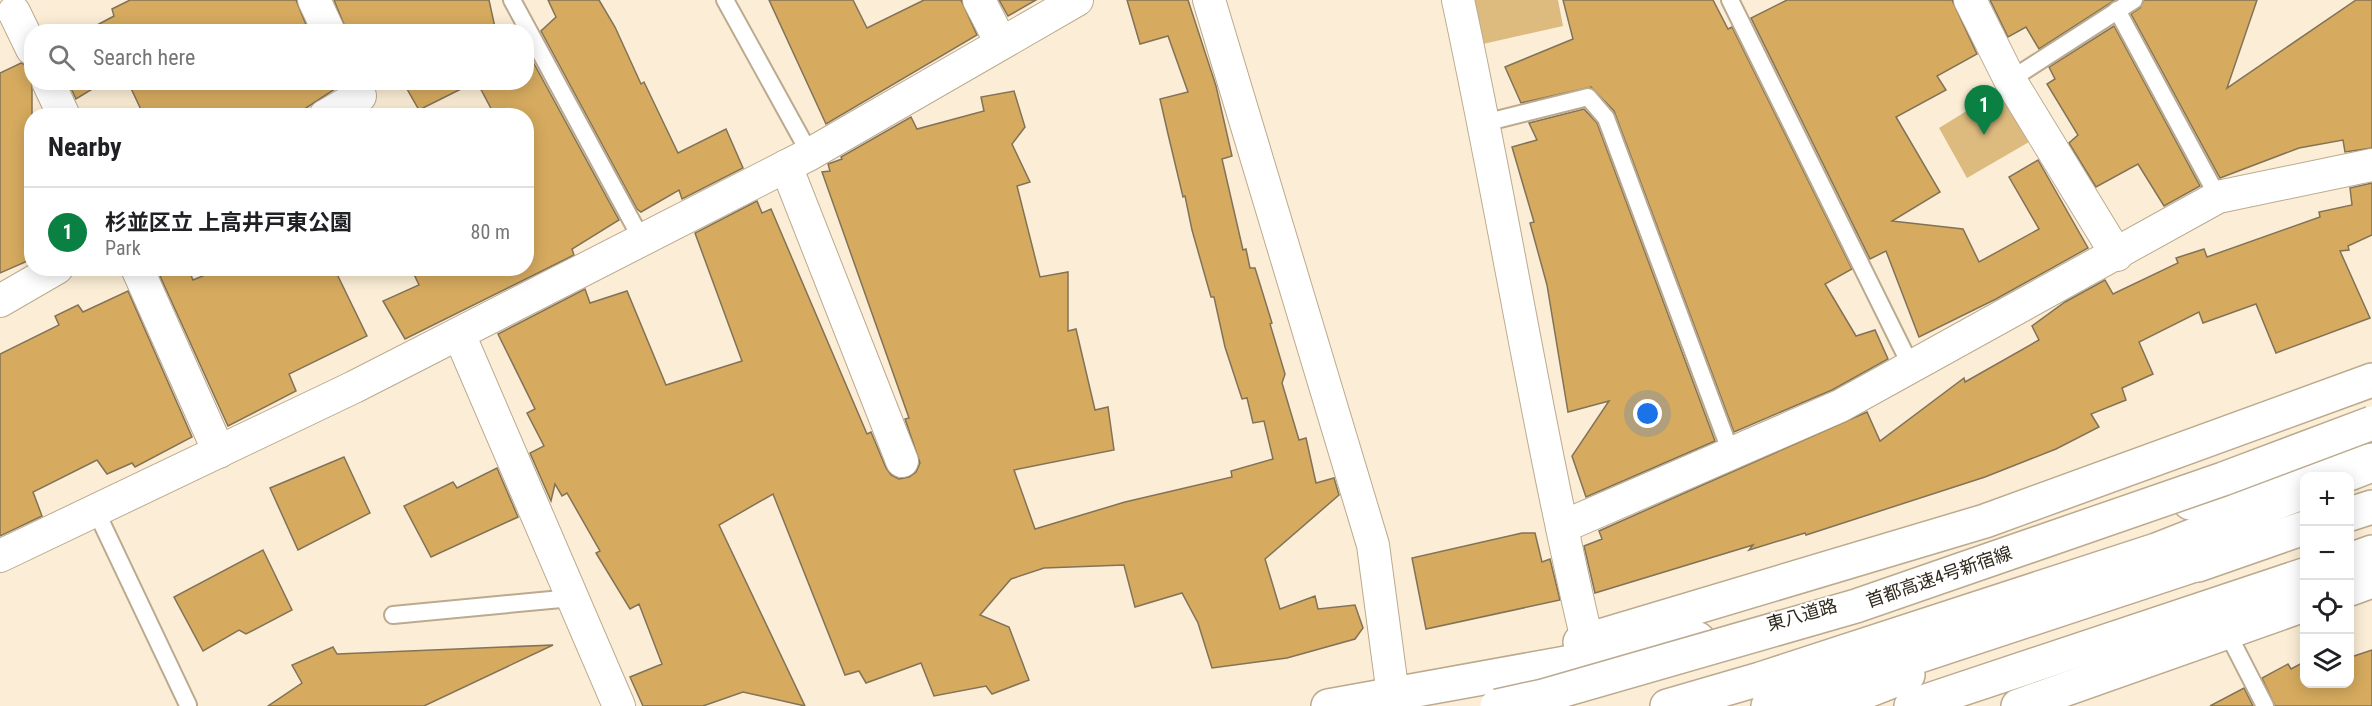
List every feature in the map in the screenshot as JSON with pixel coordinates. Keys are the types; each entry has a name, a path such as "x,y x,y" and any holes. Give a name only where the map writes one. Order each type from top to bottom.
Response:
{"main road":[{"path":"1394,695 1985,521 2372,380"},
{"name":"首都高速4号新宿線","path":"1497,706 1543,696 1856,606 2223,479 2372,423"},
{"name":"東八道路","path":"1328,706 1768,626 2143,514 2372,460"},
{"path":"2354,473 2372,465"},
{"path":"1666,706 1760,679 2156,550 2300,494"},
{"path":"2354,512 2372,507"},
{"path":"1768,706 2300,529"},
{"path":"2354,558 2372,552"},
{"path":"1829,706 2225,555"},
{"path":"1911,706 2300,576"},
{"path":"2354,587 2372,581"},
{"path":"2038,703 2300,606"}],"street":[{"path":"314,0 325,24"},
{"path":"979,0 1001,43"},
{"path":"0,556 459,334 798,160 1077,0"},
{"path":"1209,0 1373,545 1394,695"},
{"path":"1458,0 1562,527 1587,640"},
{"path":"1970,0 2010,80 2117,255"},
{"path":"15,11 24,31"},
{"path":"52,90 60,108"},
{"path":"341,108 360,98"},
{"path":"798,160 902,461"},
{"path":"1562,527 1840,406 2117,255 2218,197 2372,165"},
{"path":"0,301 43,276"},
{"path":"141,276 219,452"},
{"path":"459,334 618,706"}],"lane":[{"path":"512,0 525,24"},
{"path":"725,0 798,160"},
{"path":"1730,0 1911,366"},
{"path":"2010,80 2134,0"},
{"path":"2117,10 2218,197"},
{"path":"534,41 642,240"},
{"path":"1484,123 1588,97 1606,118 1731,453"},
{"path":"96,511 188,705"},
{"path":"393,615 572,598"},
{"path":"2227,633 2265,706"}],"shaded area":[{"path":"1472,0 1558,0 1563,26 1483,44"},
{"path":"2004,88 2029,142 1967,178 1939,128"}],"building":[{"path":"130,0 296,0 306,24 99,24 114,16 112,9"},
{"path":"334,0 489,0 494,24 344,24"},
{"path":"548,0 599,0 615,27 641,84 644,82 678,153 726,129 743,168 682,199 679,190 641,212 637,209 541,31 556,17"},
{"path":"769,0 853,0 867,28 924,0 961,0 977,35 826,124"},
{"path":"999,0 1036,0 1008,16"},
{"path":"1127,0 1188,0 1216,86 1232,156 1222,159 1243,250 1246,249 1250,268 1255,268 1272,323 1270,324 1285,374 1282,383 1299,440 1306,438 1316,483 1334,478 1339,495 1265,559 1280,609 1315,596 1318,609 1355,605 1363,628 1355,639 1287,658 1212,668 1198,623 1182,593 1135,607 1124,565 1044,568 1011,579 980,615 1009,627 1029,680 992,694 986,686 934,696 921,663 866,683 859,671 845,675 773,494 719,525 805,706 743,692 703,706 643,706 630,677 662,664 639,604 630,609 596,553 600,551 567,493 562,496 555,484 551,501 530,453 544,446 527,413 535,409 498,334 585,289 590,303 627,291 666,385 742,361 695,233 757,201 762,213 771,209 867,434 871,432 891,475 899,479 909,477 916,472 920,463 905,419 909,418 822,172 830,171 828,164 842,159 841,157 911,117 917,129 984,111 981,97 1014,91 1025,127 1012,144 1030,182 1017,186 1040,277 1068,272 1068,331 1076,329 1095,410 1108,407 1114,450 1014,470 1035,529 1125,502 1232,477 1231,471 1273,459 1264,421 1253,423 1247,398 1242,399 1225,347 1214,297 1211,297 1192,230 1168,134 1160,99 1188,92 1168,36 1140,44"},
{"path":"1563,0 1713,0 1728,29 1732,27 1852,269 1825,284 1856,336 1875,330 1888,359 1832,390 1734,432 1614,111 1591,87 1521,103 1505,67 1573,39"},
{"path":"1787,0 1952,0 1977,54 1937,76 1946,90 1896,117 1940,192 1892,221 1963,229 1979,262 2039,229 2009,177 2038,160 2088,248 1996,299 1919,337 1886,251 1870,259 1751,18"},
{"path":"1990,0 2115,0 2039,49 2026,27 2008,37"},
{"path":"2144,0 2257,0 2227,88 2356,0 2372,0 2372,148 2345,152 2343,140 2299,148 2220,178 2131,14 2140,8"},
{"path":"2114,26 2200,186 2164,206 2138,164 2096,187 2069,143 2078,135 2047,84 2055,79 2049,67"},
{"path":"21,63 24,64 24,90 32,90 32,108 24,108 24,262 0,273 0,73"},
{"path":"534,64 619,220 572,249 574,255 534,275 534,108 491,108 481,90 534,90"},
{"path":"72,90 91,90 76,99"},
{"path":"132,90 333,90 306,108 140,108"},
{"path":"408,90 459,90 423,108 418,108"},
{"path":"1584,109 1597,123 1715,441 1586,497 1572,456 1609,401 1568,412 1547,285 1530,223 1534,222 1512,147 1537,140 1529,123"},
{"path":"2372,183 2372,235 2348,246 2349,250 2340,251 2370,318 2276,353 2256,304 2203,323 2199,312 2139,342 2153,374 2122,388 2126,400 2091,414 2099,427 2056,449 1985,477 1806,535 1805,533 1749,550 1753,545 1595,593 1584,546 1602,539 1599,531 1867,412 1880,441 1964,378 1965,382 2039,340 2032,326 2065,302 2105,280 2113,294 2178,263 2176,258 2204,249 2207,257 2320,217 2319,212 2352,205 2350,188"},
{"path":"160,276 191,276 193,280 203,276 338,276 367,336 289,374 296,391 228,426"},
{"path":"415,276 532,276 405,339 383,301 419,285"},
{"path":"128,291 192,437 135,467 132,463 107,474 97,460 33,492 42,516 0,536 0,354 59,325 55,316 78,305 83,312"},
{"path":"344,457 370,513 298,550 270,488"},
{"path":"497,468 518,517 431,557 404,506 453,482 457,488"},
{"path":"1522,533 1535,533 1542,562 1550,559 1560,600 1426,629 1412,558"},
{"path":"263,550 292,610 246,634 239,630 203,651 174,597"},
{"path":"553,645 424,706 268,706 302,683 292,665 333,647 337,654"},
{"path":"2372,650 2372,706 2275,706 2262,678 2288,664 2291,669 2300,664 2300,688 2354,688 2354,656"},
{"path":"2244,688 2253,706 2210,706"}],"place":[{"name":"杉並区立 上高井戸東公園","path":"1984,135"}]}
